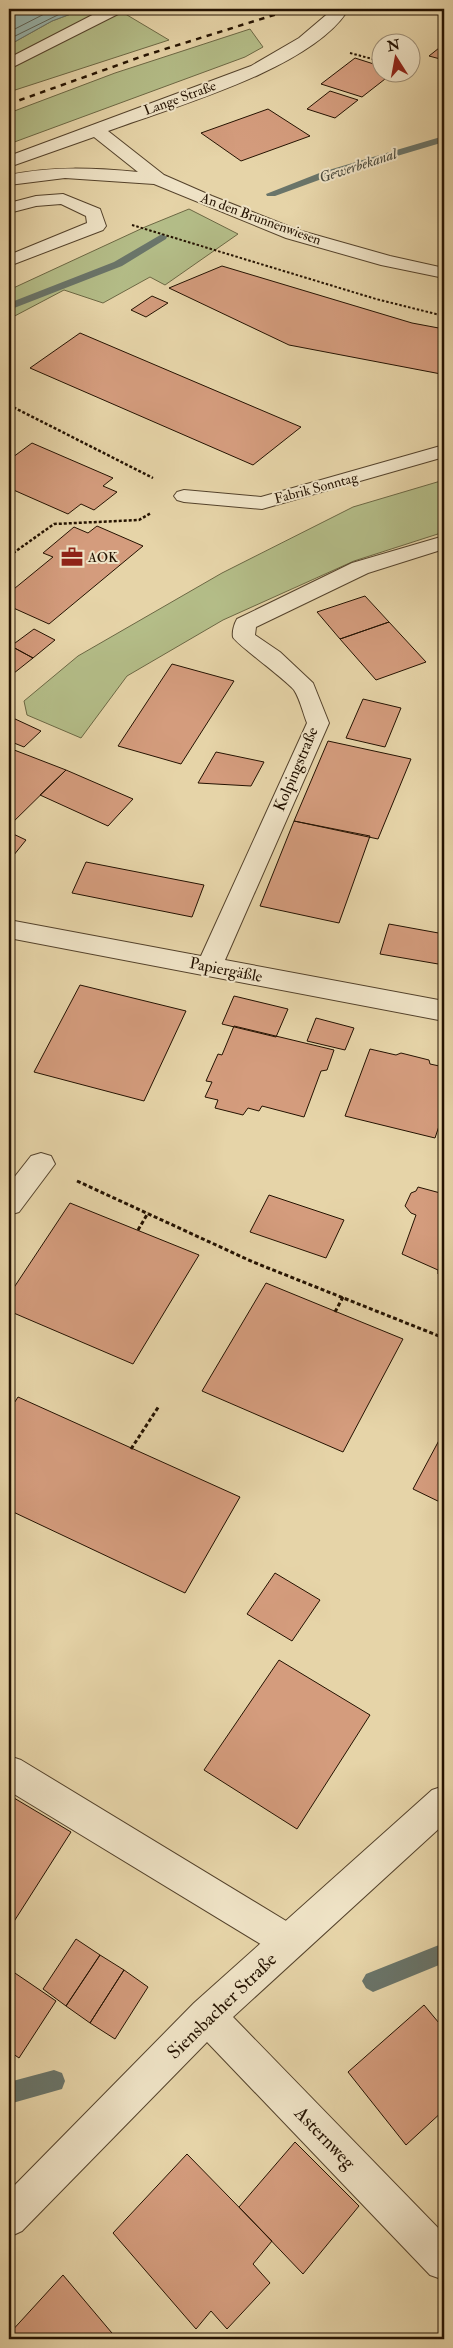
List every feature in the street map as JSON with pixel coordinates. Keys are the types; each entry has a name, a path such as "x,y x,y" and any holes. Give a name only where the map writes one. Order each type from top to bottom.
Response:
{"street":[{"path":"9,64 116,9"},
{"name":"Lange Straße","path":"9,162 242,76 276,61 308,40 338,13"},
{"name":"An den Brunnenwiesen","path":"95,129 158,179 206,200 292,234 387,261 444,273"},
{"path":"9,180 60,174 158,179"},
{"path":"9,208 63,199 94,213 97,226 9,261"},
{"name":"Fabrik Sonntag","path":"184,496 262,503 444,451"},
{"name":"Kolpingstraße","path":"209,968 318,723 305,688 272,657 244,638 245,624 360,568 444,542"},
{"name":"Papiergäßle","path":"9,928 209,968 444,1010"},
{"path":"9,1204 41,1164"},
{"path":"9,1772 289,1942"},
{"name":"Siensbacher Straße","path":"9,2218 128,2099 207,2016 444,1802"},
{"name":"Asternweg","path":"207,2016 444,2260"}],"path":[{"path":"343,51 370,58"},
{"path":"95,218 145,227 376,300 444,316"},
{"path":"9,405 149,475 159,484 184,496"},
{"path":"9,556 54,524 139,520 184,496"},
{"path":"41,1164 254,1262 444,1338"},
{"path":"138,1230 148,1213"},
{"path":"335,1312 343,1297"},
{"path":"131,1448 158,1406"}],"green space":[{"path":"84,9 117,9 169,40 9,92 9,45 52,21"},
{"path":"250,29 263,47 245,57 9,144 9,113 115,73"},
{"path":"189,209 238,234 165,285 150,277 103,303 64,290 9,319 9,290 145,227"},
{"path":"444,480 444,532 354,561 223,620 127,676 81,738 27,715 24,701 78,656 222,573 353,507"}],"water":[{"path":"9,9 84,9 52,21 9,45"}],"building":[{"path":"444,44 444,60 429,56"},
{"path":"355,58 370,63 370,82 381,82 362,97 321,84"},
{"path":"330,91 358,100 335,118 307,109"},
{"path":"268,109 310,136 241,161 201,133"},
{"path":"222,266 412,323 444,329 444,371 441,374 289,345 169,288"},
{"path":"152,296 168,303 146,317 131,310"},
{"path":"80,333 301,427 253,465 30,368"},
{"path":"32,443 113,478 103,486 117,492 94,510 81,504 68,514 9,488 9,460"},
{"path":"97,526 143,546 49,624 9,606 9,593 53,557 43,553 74,527 88,533"},
{"path":"365,596 389,622 340,639 317,612"},
{"path":"389,622 426,662 376,680 340,639"},
{"path":"34,629 55,640 33,658 11,646"},
{"path":"9,645 33,658 9,677"},
{"path":"172,664 234,681 181,764 118,746"},
{"path":"363,699 401,708 385,747 346,738"},
{"path":"13,718 41,731 24,747 9,741 9,721"},
{"path":"328,741 411,759 378,839 294,821"},
{"path":"9,748 66,770 9,826"},
{"path":"216,752 264,762 251,786 198,783"},
{"path":"66,770 133,799 108,826 40,795"},
{"path":"294,821 370,836 339,923 260,906"},
{"path":"9,832 26,840 9,861"},
{"path":"86,862 204,885 192,917 72,893"},
{"path":"389,924 444,934 444,965 380,954"},
{"path":"80,985 186,1011 144,1101 34,1072"},
{"path":"234,996 288,1009 276,1037 222,1024"},
{"path":"316,1018 354,1028 345,1050 307,1041"},
{"path":"234,1026 334,1050 327,1070 321,1071 304,1117 262,1106 259,1111 248,1108 243,1115 215,1108 218,1100 205,1097 212,1082 206,1081 218,1054 222,1055"},
{"path":"370,1049 396,1055 401,1053 429,1060 430,1064 444,1067 444,1111 435,1138 345,1116"},
{"path":"418,1187 444,1194 444,1276 438,1274 438,1270 402,1254 416,1215 411,1213 405,1206 411,1193 416,1191"},
{"path":"269,1195 344,1220 326,1258 250,1232"},
{"path":"70,1203 199,1255 133,1364 9,1311 9,1295"},
{"path":"266,1283 403,1339 343,1452 202,1391"},
{"path":"18,1397 240,1497 185,1593 9,1510 9,1411"},
{"path":"444,1431 444,1504 413,1489"},
{"path":"275,1573 320,1600 292,1641 247,1614"},
{"path":"279,1660 370,1715 297,1829 204,1770"},
{"path":"9,1795 71,1832 13,1923 9,1921"},
{"path":"76,1939 100,1955 66,2006 43,1989"},
{"path":"100,1955 124,1970 90,2023 66,2006"},
{"path":"9,1969 56,2001 19,2058 9,2051"},
{"path":"124,1970 148,1987 115,2039 90,2023"},
{"path":"424,2005 444,2029 444,2110 406,2145 348,2072"},
{"path":"295,2142 359,2206 303,2274 239,2207"},
{"path":"187,2154 272,2241 253,2264 270,2283 227,2329 211,2311 196,2329 113,2233"},
{"path":"63,2275 117,2339 9,2339 9,2334"}],"waterway":[{"name":"Gewerbekanal","path":"271,194 326,174 444,139"},
{"name":"Gewerbekanal","path":"9,307 118,264 162,237"},
{"path":"373,1981 444,1953"},
{"path":"9,2093 54,2081"}],"railway":[{"path":"9,104 146,55 293,9"}],"place":[{"name":"AOK","path":"72,557"}]}
